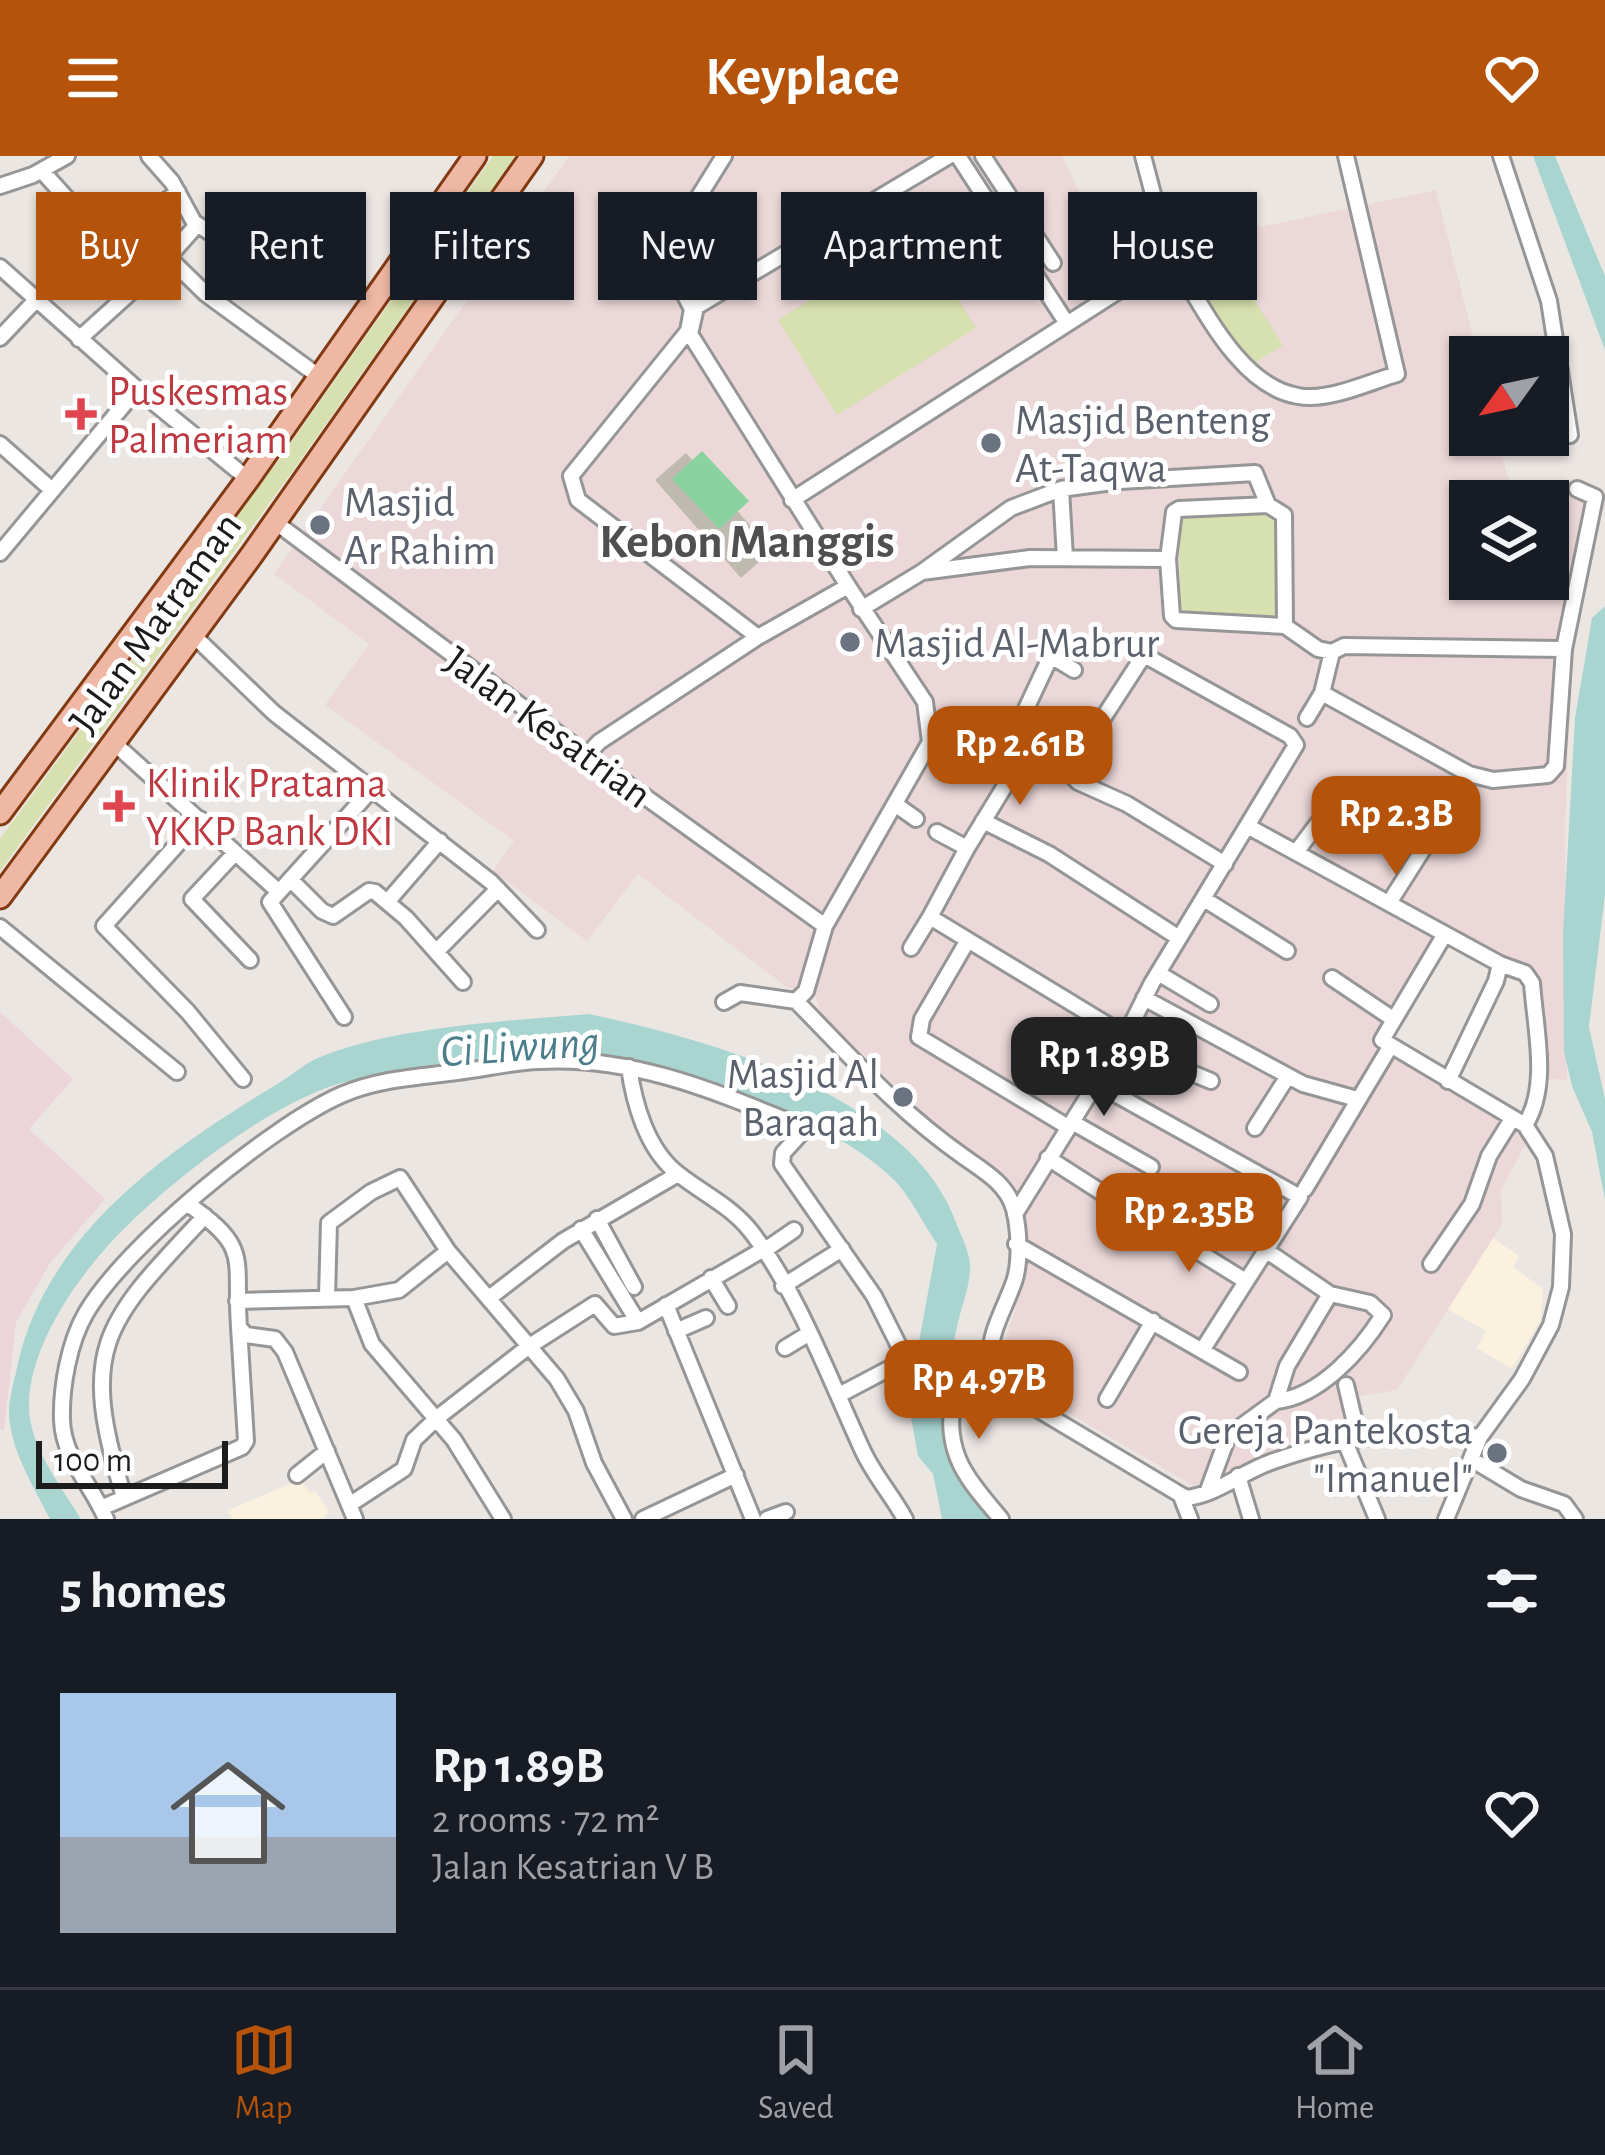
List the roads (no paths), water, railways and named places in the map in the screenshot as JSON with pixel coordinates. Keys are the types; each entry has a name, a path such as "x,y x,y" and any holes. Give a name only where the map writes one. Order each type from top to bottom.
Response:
{"main road":[{"name":"Jalan Matraman","path":"0,813 248,479 475,156"},
{"name":"Jalan Matraman","path":"0,897 275,522 532,156"}],"street":[{"path":"0,186 43,171 67,156"},
{"path":"149,156 178,192"},
{"path":"724,156 662,254 692,309 689,332 860,609 925,702 930,722 930,742 825,926 806,991 796,1000"},
{"path":"758,637 578,500 571,484 572,476 689,332 695,307 954,156 1066,322"},
{"path":"983,156 1054,263"},
{"path":"1143,156 1152,192"},
{"path":"1200,300 1238,359 1272,387 1299,397 1320,396 1397,374 1346,156"},
{"path":"1501,156 1549,301 1570,435"},
{"path":"43,171 62,192"},
{"path":"181,197 205,230"},
{"path":"181,243 197,225"},
{"path":"0,267 137,389 248,479"},
{"path":"181,270 206,294 321,378"},
{"path":"0,338 36,300"},
{"path":"79,339 121,300"},
{"path":"792,500 1104,300"},
{"path":"1,548 137,389"},
{"path":"0,443 52,490"},
{"path":"860,609 922,572 1011,508 1061,489 1255,473 1268,505"},
{"path":"1061,489 1064,558"},
{"path":"1322,692 1469,774 1493,780 1548,775 1556,766 1564,649 1594,502 1593,494 1576,489"},
{"path":"1285,626 1284,515 1268,505 1174,512 1168,559 1176,620 1285,626 1318,649 1332,652 1344,646 1564,649"},
{"name":"Jalan Kesatrian","path":"275,522 586,755 825,926"},
{"path":"922,572 1030,558 1168,559"},
{"path":"586,755 758,637 848,586"},
{"path":"192,634 274,713 440,841 498,889 537,930"},
{"path":"1307,718 1322,692 1332,652"},
{"path":"1015,1214 1296,745 1295,740 1144,655 1067,770"},
{"path":"1074,670 1056,659 1048,662 1018,726 1078,782 1127,804 1225,864"},
{"path":"911,948 1031,742"},
{"path":"114,743 236,853 322,910 333,916 372,891 388,901 463,982"},
{"path":"344,1017 270,902 372,789"},
{"path":"1298,851 1343,790 1429,840"},
{"path":"895,805 916,819"},
{"path":"200,819 104,926 188,1012 243,1079"},
{"path":"982,820 1048,854 1179,938"},
{"path":"1389,903 1441,821"},
{"path":"1250,827 1500,964 1525,973 1532,983 1539,1087 1535,1109 1489,1156 1472,1204 1431,1264"},
{"path":"937,832 967,848"},
{"path":"388,901 440,841"},
{"path":"236,853 193,900 250,960"},
{"path":"436,952 498,889"},
{"path":"1204,899 1287,950"},
{"path":"930,917 1177,1066 1211,1081"},
{"path":"0,927 177,1072"},
{"path":"1445,934 1382,1040 1519,1122 1545,1156 1563,1234 1561,1287 1551,1325 1538,1355 1480,1437 1446,1519"},
{"path":"968,940 922,1019 919,1037 1151,1167"},
{"path":"1448,1081 1500,964"},
{"path":"1158,973 1210,1004"},
{"path":"1332,978 1393,1019"},
{"path":"724,1002 747,993 796,1000 908,1117 998,1181 1015,1214 1016,1244 1016,1272 991,1337 990,1355 1000,1380 1017,1397 1181,1496 1207,1493 1238,1476 1351,1438 1420,1431 1480,1437"},
{"path":"1144,998 1304,1084 1358,1099"},
{"path":"1305,1189 1390,1047"},
{"path":"188,1204 229,1236 236,1251 245,1441 242,1447 124,1497 104,1514 65,1440 65,1390 77,1331 117,1268 188,1204 264,1144 342,1095 403,1077 540,1060 629,1067 709,1088 803,1127 783,1153 782,1164 874,1296 904,1356 896,1365 839,1395"},
{"path":"629,1067 640,1116 659,1154 678,1174 734,1213 764,1250 839,1395 862,1451 905,1519"},
{"path":"1256,1128 1288,1076"},
{"path":"1096,1084 1300,1197 1203,1348"},
{"path":"1048,1158 1132,1213"},
{"path":"489,1298 596,1219 678,1174"},
{"path":"327,1297 329,1223 396,1178 448,1251 543,1360 575,1411 593,1463 624,1519"},
{"path":"124,1497 106,1438 102,1406 100,1372 106,1350 136,1289 205,1216"},
{"path":"596,1219 634,1287"},
{"path":"1160,1228 1244,1280"},
{"path":"581,1229 638,1322"},
{"path":"239,1328 246,1335 280,1343 352,1512 404,1469 413,1440 437,1418 528,1347 595,1304 614,1326 638,1322 794,1230"},
{"path":"1016,1244 1238,1372"},
{"path":"783,1286 842,1250"},
{"path":"1207,1493 1228,1436 1276,1400 1304,1393 1335,1372 1383,1316 1370,1303 1330,1294 1264,1250"},
{"path":"237,1301 354,1298 399,1290 448,1251"},
{"path":"711,1278 728,1306"},
{"path":"1276,1400 1288,1366 1330,1294"},
{"path":"354,1298 372,1344 437,1418 503,1519"},
{"path":"666,1305 753,1519"},
{"path":"676,1330 706,1318"},
{"path":"1107,1399 1154,1322"},
{"path":"785,1348 808,1334"},
{"path":"990,1355 974,1364 958,1383 953,1433 962,1468 1001,1519"},
{"path":"1346,1385 1351,1438 1377,1519"},
{"path":"297,1475 327,1451"},
{"path":"1471,1459 1521,1489 1564,1504 1575,1519"},
{"path":"644,1519 736,1474"},
{"path":"1238,1476 1250,1519"},
{"path":"1181,1496 1190,1519"},
{"path":"767,1519 786,1512"}],"water":[{"path":"1533,156 1555,156 1605,276 1605,350"},
{"path":"1605,606 1605,894 1589,1027 1605,1099 1605,1200 1592,1132 1572,1086 1564,1052 1563,934 1575,718 1592,618"},
{"name":"Ci Liwung","path":"589,1014 691,1039 801,1080 853,1108 898,1141 933,1180 970,1263 947,1377 945,1427 957,1473 990,1519 942,1519 933,1474 918,1456 908,1401 937,1244 897,1183 840,1140 727,1089 617,1059 554,1055 431,1065 329,1087 250,1128 148,1206 78,1283 39,1355 29,1404 34,1435 81,1519 50,1519 13,1437 11,1392 33,1316 56,1273 119,1198 197,1136 318,1058 415,1032"}],"place":[{"name":"Puskesmas Palmeriam","path":"81,414"},
{"name":"Masjid Benteng At-Taqwa","path":"991,443"},
{"name":"Masjid Ar Rahim","path":"320,525"},
{"name":"Masjid Al-Mabrur","path":"850,642"},
{"name":"Klinik Pratama YKKP Bank DKI","path":"119,806"},
{"name":"Masjid Al Baraqah","path":"903,1097"},
{"name":"Gereja Pantekosta \"Imanuel\"","path":"1497,1453"}],"district":[{"name":"Kebon Manggis","path":"747,540"}]}
